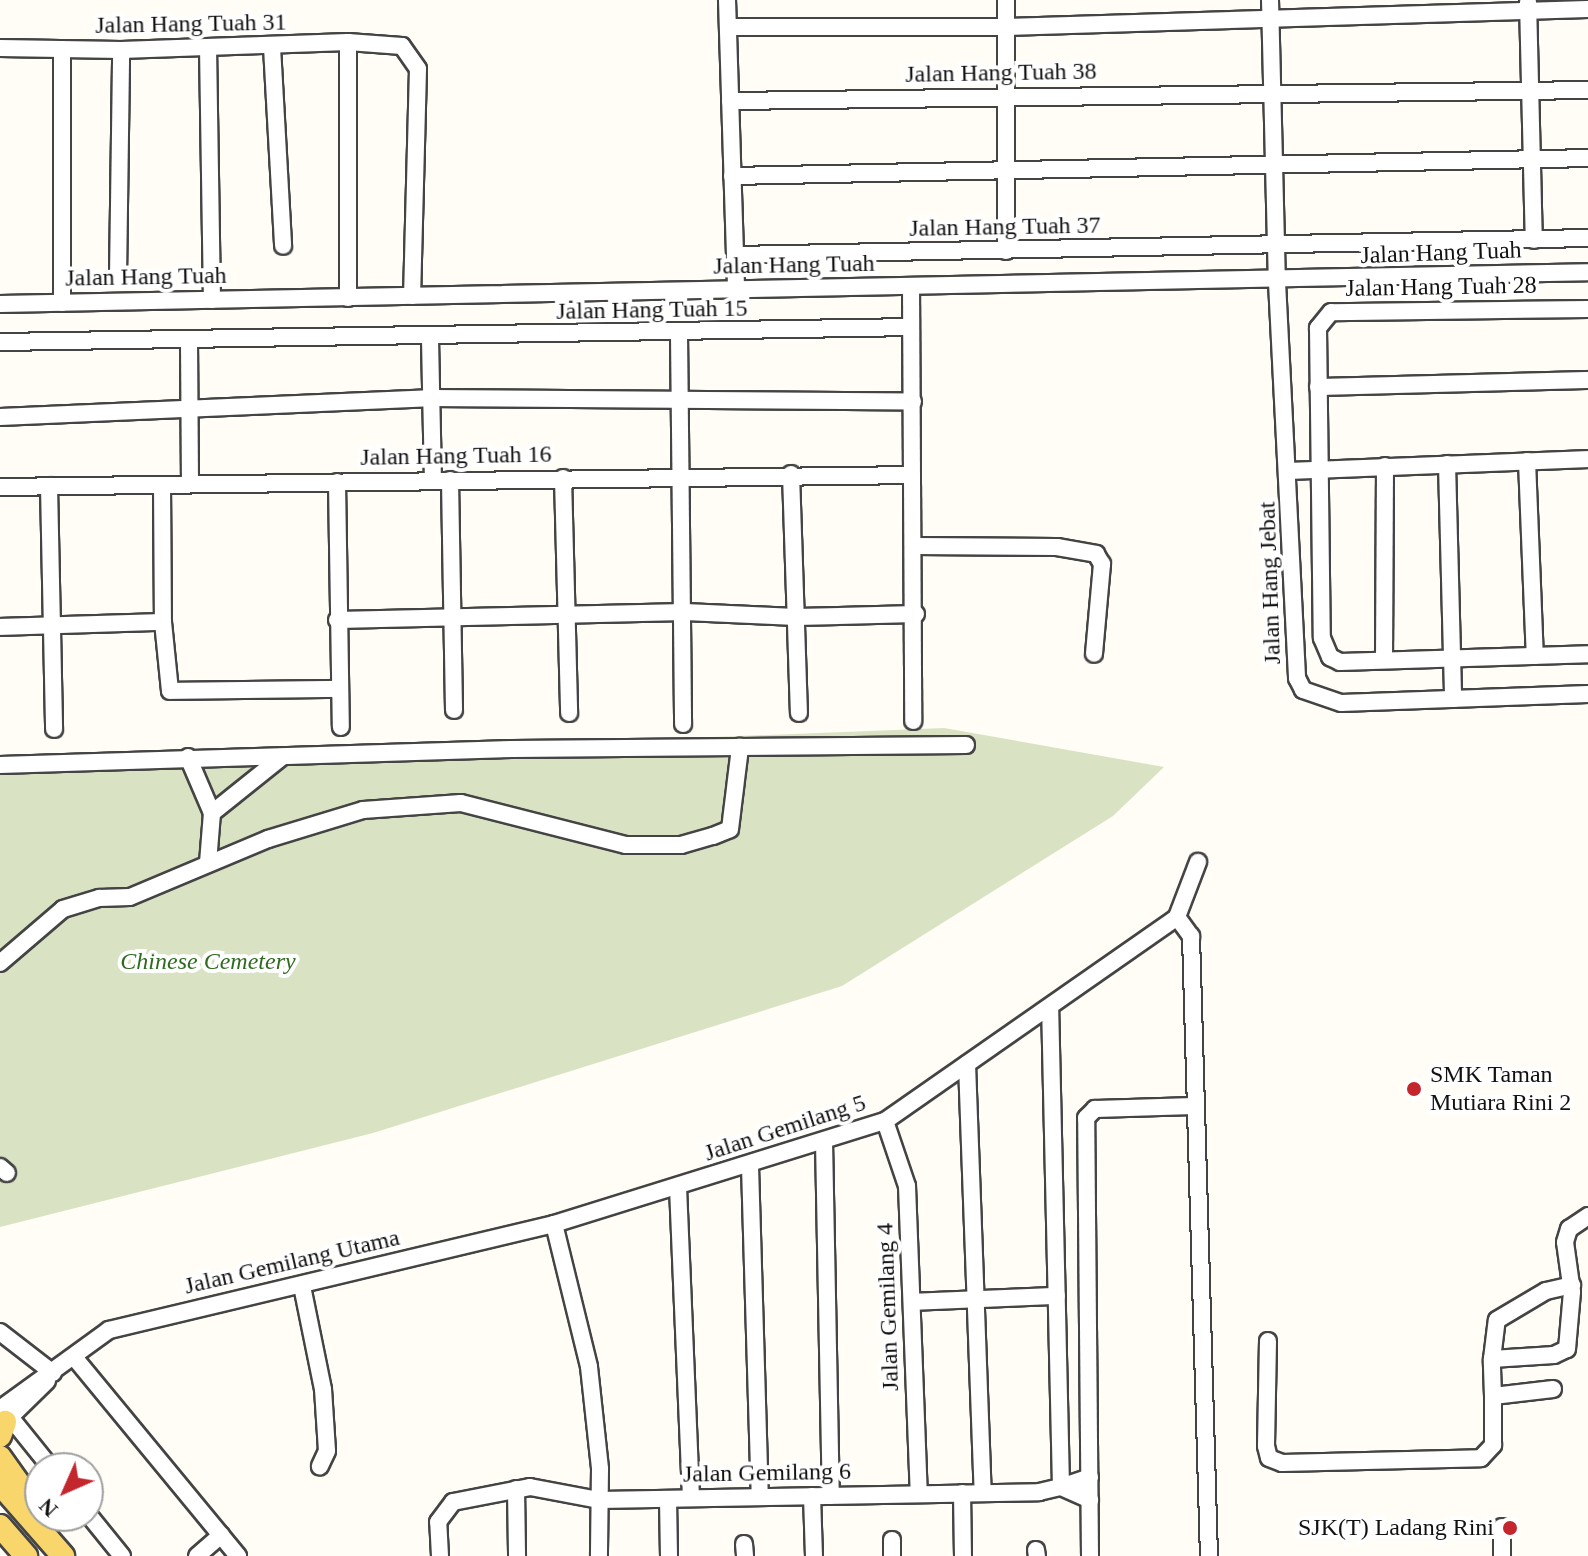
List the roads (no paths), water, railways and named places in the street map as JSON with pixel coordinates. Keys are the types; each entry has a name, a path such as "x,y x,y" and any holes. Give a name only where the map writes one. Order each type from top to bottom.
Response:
{"main road":[{"path":"0,1457 24,1490"},
{"path":"0,1484 64,1556"},
{"path":"0,1526 26,1556"},
{"path":"51,1532 64,1556"}],"street":[{"path":"727,0 736,290"},
{"path":"1006,0 1006,251"},
{"name":"Jalan Hang Jebat","path":"1270,0 1277,282 1290,471 1297,678 1303,690 1341,703 1588,694"},
{"path":"728,27 1006,27 1271,21 1528,5 1588,9"},
{"path":"1528,5 1528,159 1534,240"},
{"path":"348,42 348,298"},
{"name":"Jalan Hang Tuah 31","path":"0,48 121,50 348,42 402,46 418,69 412,296"},
{"path":"208,47 212,300"},
{"path":"272,47 283,246"},
{"path":"62,49 62,303"},
{"path":"118,277 121,50"},
{"name":"Jalan Hang Tuah 38","path":"730,101 1588,90"},
{"path":"732,176 1006,166 1588,158"},
{"name":"Jalan Hang Tuah 37","path":"735,255 1276,247 1588,238"},
{"name":"Jalan Hang Tuah","path":"0,304 1277,282 1588,272"},
{"path":"911,287 916,614 913,721"},
{"name":"Jalan Hang Tuah 28","path":"1588,309 1331,312 1318,328 1323,649 1340,662 1588,654"},
{"name":"Jalan Hang Tuah 15","path":"0,342 430,339 911,327"},
{"path":"679,334 678,400 685,612 683,724"},
{"path":"430,339 433,480"},
{"path":"189,341 190,484"},
{"path":"1318,387 1588,380"},
{"path":"0,417 429,398 913,401"},
{"path":"1290,471 1588,459"},
{"path":"1527,461 1535,656"},
{"path":"1447,464 1453,699"},
{"path":"1384,660 1385,466"},
{"path":"791,474 799,713"},
{"name":"Jalan Hang Tuah 16","path":"0,487 791,474 912,475"},
{"path":"563,478 569,713"},
{"path":"450,480 454,710"},
{"path":"337,482 341,727"},
{"path":"162,485 163,622 170,691 339,689"},
{"path":"49,486 54,729"},
{"path":"915,546 1057,547 1096,554 1102,564 1094,654"},
{"path":"337,620 452,620 685,612 796,617 916,614"},
{"path":"0,627 163,622"},
{"path":"0,765 188,757 966,745"},
{"path":"0,963 63,909 130,897 208,863 363,810 461,803 599,840 681,845 730,829 740,747"},
{"path":"212,813 283,756"},
{"path":"188,757 212,813 208,863"},
{"path":"1198,862 1177,917 1191,936 1209,1556"},
{"name":"Jalan Gemilang 5","path":"554,1224 750,1166 885,1121 1050,1009 1177,917"},
{"path":"1050,1009 1061,1487"},
{"path":"967,1064 983,1493"},
{"path":"1090,1556 1086,1118 1095,1109 1194,1106"},
{"name":"Jalan Gemilang 4","path":"885,1121 907,1186 919,1494"},
{"path":"824,1141 831,1496"},
{"path":"750,1166 760,1497"},
{"path":"678,1187 691,1498"},
{"path":"1492,1359 1554,1355 1567,1349 1572,1285 1565,1242 1569,1229 1588,1216"},
{"path":"554,1224 589,1367 599,1500 599,1556"},
{"name":"Jalan Gemilang Utama","path":"3,1418 53,1373 109,1330 554,1224"},
{"path":"1268,1341 1266,1446 1269,1458 1282,1463 1481,1458 1493,1445 1492,1359 1497,1320 1546,1291 1572,1285"},
{"path":"302,1286 323,1389 327,1451 320,1466"},
{"path":"912,1302 1057,1296"},
{"path":"0,1332 53,1373"},
{"path":"74,1357 238,1556"},
{"path":"1493,1396 1553,1389"},
{"path":"3,1418 36,1452"},
{"path":"1061,1487 1090,1477"},
{"name":"Jalan Gemilang 6","path":"440,1556 438,1522 453,1502 516,1489 547,1487 599,1500 983,1493 1061,1487"},
{"path":"1061,1487 1090,1500"},
{"path":"516,1489 517,1556"},
{"path":"962,1493 963,1556"},
{"path":"812,1496 814,1556"},
{"path":"668,1499 669,1556"},
{"path":"1502,1527 1502,1556"},
{"path":"103,1532 122,1556"},
{"path":"197,1556 221,1535"}],"place":[{"name":"SMK Taman Mutiara Rini 2","path":"1414,1089"},
{"name":"SJK(T) Ladang Rini","path":"1510,1528"}],"park label":[{"name":"Chinese Cemetery","path":"208,962"}]}
